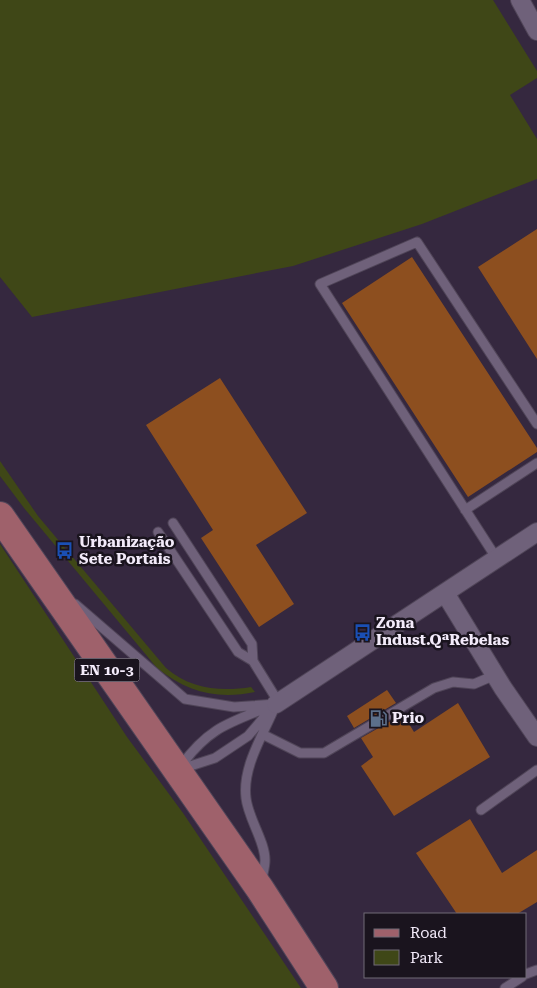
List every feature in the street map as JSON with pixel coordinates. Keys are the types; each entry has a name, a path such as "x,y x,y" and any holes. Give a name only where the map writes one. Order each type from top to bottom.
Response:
{"main road":[{"name":"EN 10-3","path":"0,516 260,890 324,988"}],"street":[{"path":"520,0 537,31"},
{"path":"277,704 537,532"},
{"path":"445,593 495,675 537,737"}],"lane":[{"path":"496,559 320,284 417,242 537,424"},
{"path":"465,510 537,463"},
{"path":"173,523 252,644 253,661 277,704"},
{"path":"158,532 238,652 253,661"},
{"path":"37,570 185,699 234,707 277,704"},
{"path":"264,734 300,753 324,753 434,688 453,682 474,684 495,675"},
{"path":"260,890 265,859 246,799 246,780 252,756 277,704"},
{"path":"177,771 215,758 248,736 277,704"},
{"path":"177,771 193,749 209,734 238,719 277,704"},
{"path":"481,810 537,770"},
{"path":"504,988 520,978"}],"green space":[{"path":"0,0 493,0 537,71 537,78 510,95 537,139 537,179 422,224 293,266 32,317 0,277"},
{"path":"0,461 38,516 166,668 185,681 196,685 217,689 251,687 255,692 228,695 203,692 180,683 157,668 24,508 0,476"},
{"path":"0,544 127,737 183,813 301,988 0,988"}],"building":[{"path":"537,229 537,359 478,267"},
{"path":"412,257 537,448 537,452 468,497 342,303"},
{"path":"220,378 307,513 256,545 294,604 259,627 201,538 213,530 146,425"},
{"path":"387,690 396,703 354,728 347,716"},
{"path":"458,703 490,757 394,816 361,766 373,757 361,738 403,714 414,732"},
{"path":"470,819 502,873 537,850 537,902 519,913 456,913 416,853"}],"place":[{"name":"Urbanização Sete Portais","path":"65,551"},
{"name":"Zona Indust.QªRebelas","path":"362,632"},
{"name":"Prio","path":"378,718"}]}
